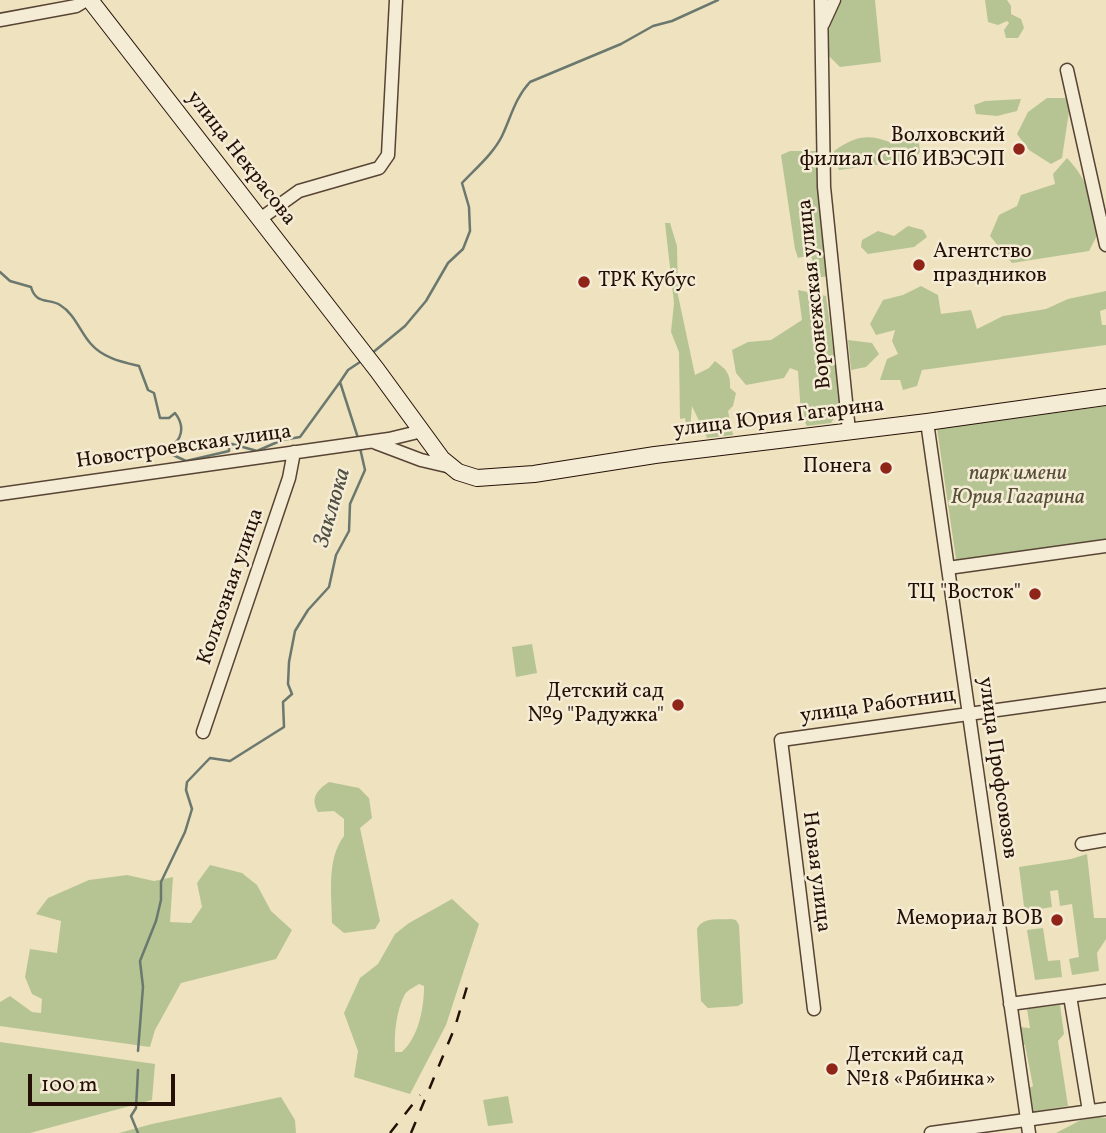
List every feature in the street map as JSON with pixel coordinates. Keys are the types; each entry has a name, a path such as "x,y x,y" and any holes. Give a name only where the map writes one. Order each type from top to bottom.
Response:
{"main road":[{"name":"улица Некрасова","path":"88,0 422,431"},
{"name":"улица Юрия Гагарина","path":"455,470 477,478 522,475 1106,397"},
{"path":"422,431 442,459 455,470"}],"street":[{"path":"0,20 76,6 88,0"},
{"path":"260,219 299,191 379,168 388,155 396,0"},
{"name":"Воронежская улица","path":"821,0 824,187 849,431"},
{"name":"Воронежская улица","path":"822,27 834,0"},
{"path":"1067,70 1106,245"},
{"name":"улица Профсоюзов","path":"927,422 1028,1126"},
{"name":"Новостроевская улица","path":"0,494 373,441 422,431"},
{"name":"Новостроевская улица","path":"373,441 455,470"},
{"name":"Колхозная улица","path":"203,732 289,478 294,452"},
{"path":"948,568 1106,546"},
{"name":"улица Работниц","path":"781,740 1106,695"},
{"name":"Новая улица","path":"781,740 814,1009"},
{"path":"1082,844 1106,840"},
{"path":"1010,1004 1106,991"},
{"path":"1070,996 1089,1111"},
{"path":"931,1133 1028,1126 1106,1109"}],"green space":[{"path":"842,0 875,0 881,62 840,67 825,52 826,36"},
{"path":"985,0 1007,0 1011,6 1011,14 1021,19 1024,28 1018,38 1006,38 1004,30 1009,23 1007,21 998,25 988,22"},
{"path":"1047,98 1065,98 1070,105 1062,158 1051,164 1029,150 1017,134 1028,112"},
{"path":"1021,99 1017,111 997,116 976,114 974,105 985,101"},
{"path":"903,134 918,135 920,152 913,160 839,170 834,151 842,146 855,139 869,137 892,143"},
{"path":"790,151 819,153 827,276 817,278 811,255 798,258 795,249 781,155"},
{"path":"1067,158 1079,172 1097,211 1098,230 1093,244 1089,251 1012,263 990,236 999,215 1017,206 1021,195 1055,184 1053,174"},
{"path":"665,223 670,223 677,246 678,295 695,375 709,368 715,361 727,372 730,388 736,393 733,406 728,411 733,435 707,438 692,406 690,429 687,432 685,418 680,419 679,352 671,332 674,303"},
{"path":"908,226 923,230 927,237 914,247 868,254 861,247 862,240 878,231 894,236"},
{"path":"921,286 938,295 941,314 971,310 977,329 1003,316 1046,309 1068,299 1106,291 1106,309 1100,311 1102,325 1106,325 1106,345 922,370 917,386 903,390 900,380 880,380 887,359 898,354 892,341 895,330 876,335 870,324 883,300 903,295"},
{"path":"798,290 826,296 841,407 831,423 807,426 801,415 798,371 790,368 784,378 746,385 736,373 732,350 748,342 771,340 802,320"},
{"path":"848,340 872,343 879,354 866,367 851,370"},
{"name":"парк имени Юрия Гагарина","path":"1106,406 1106,544 957,566 937,429"},
{"path":"532,644 537,673 516,677 512,647"},
{"path":"329,782 359,788 369,798 372,818 360,828 380,921 375,929 344,933 332,923 332,867 338,845 344,836 344,819 334,811 318,812 315,803 318,791"},
{"path":"1087,854 1094,918 1106,918 1106,939 1097,953 1099,971 1072,975 1069,959 1079,957 1072,904 1060,906 1058,890 1050,891 1052,907 1040,909 1042,920 1026,922 1019,867"},
{"path":"210,865 242,873 257,885 271,911 292,930 276,959 181,983 155,1030 150,1047 0,1026 0,1002 10,996 32,1012 41,1013 42,999 32,994 25,977 30,949 57,953 61,921 36,914 48,898 89,880 127,875 154,881 173,877 170,922 191,923 202,907 197,883"},
{"path":"452,899 479,924 446,1025 410,1094 354,1077 358,1051 344,1013 360,978 378,964 395,934","holes":["419,984 424,986 422,1012 413,1038 402,1052 395,1052 396,1023 402,1000 411,989"]},
{"path":"707,920 736,920 739,925 743,1003 738,1006 708,1008 701,1001 697,929"},
{"path":"1043,928 1048,961 1060,960 1062,977 1035,980 1027,930"},
{"path":"1060,1005 1064,1034 1058,1041 1068,1106 1033,1112 1029,1088 1033,1086 1025,1045 1020,1045 1018,1027 1030,1028 1027,1009"},
{"path":"0,1042 155,1064 152,1100 30,1133 0,1133"},
{"path":"508,1096 513,1123 488,1126 483,1100"},
{"path":"281,1097 295,1120 296,1133 119,1133 152,1124"},
{"path":"1106,1118 1106,1133 1056,1133 1081,1120"}],"waterway":[{"name":"Заклюка","path":"371,354 405,326 426,301 448,263 463,249 470,231 469,207 462,183 498,143 517,101 530,82 621,44 653,26 672,21 718,0"},
{"path":"0,272 10,281 31,287 39,299 56,303 65,309 101,353 139,366 148,390 154,393 160,418 169,418 175,413 180,421 181,433 174,444 173,455 186,461 229,451 229,445 232,444 257,451 282,440 300,437 340,382"},
{"name":"Заклюка","path":"358,438 340,382 348,370 363,360"},
{"name":"Заклюка","path":"138,1051 143,987 140,961 156,921 161,900 161,882 185,832 192,809 186,790 187,782 210,758 230,761 284,727 283,702 292,694 288,684 289,662 295,631 308,610 329,587 336,555 349,531 350,504 365,470 360,448"},
{"name":"Заклюка","path":"138,1070 136,1108 131,1116 138,1133"}],"railway":[{"path":"411,1133 455,1027 469,980"},
{"path":"390,1133 420,1095"}],"place":[{"name":"Волховский филиал СПб ИВЭСЭП","path":"1019,149"},
{"name":"Агентство праздников","path":"919,265"},
{"name":"ТРК Кубус","path":"584,282"},
{"name":"Понега","path":"886,468"},
{"name":"ТЦ \"Восток\"","path":"1035,594"},
{"name":"Детский cад №9 \"Радужка\"","path":"678,705"},
{"name":"Мемориал ВОВ","path":"1057,920"},
{"name":"Детский сад №18 «Рябинка»","path":"832,1069"}]}
